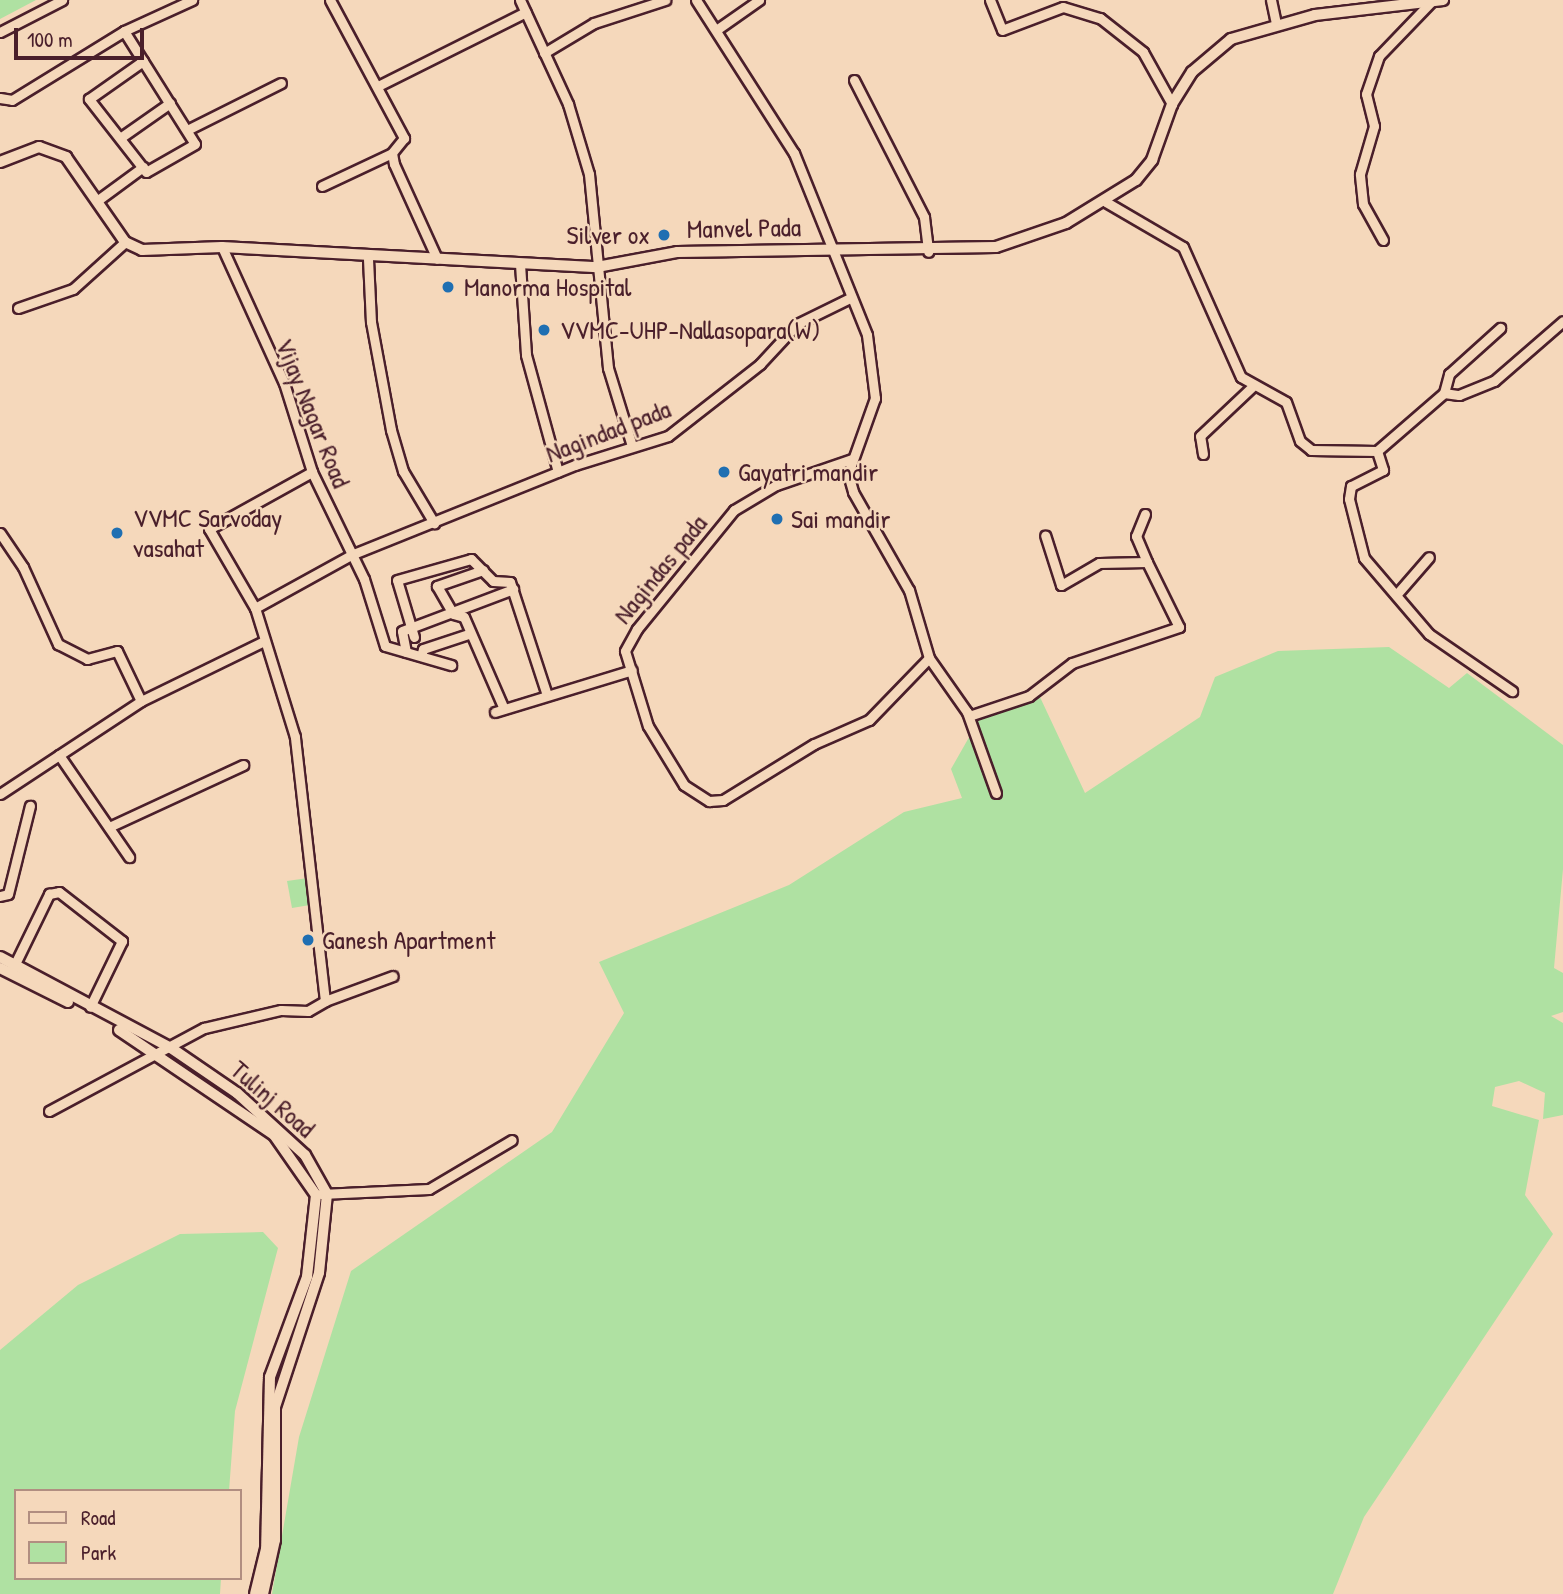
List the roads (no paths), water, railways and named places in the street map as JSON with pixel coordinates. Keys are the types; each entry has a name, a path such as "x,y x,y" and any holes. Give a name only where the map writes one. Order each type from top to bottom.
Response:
{"main road":[{"name":"Manvel Pada","path":"125,242 142,250 222,247 368,259 437,259 597,267 677,252 767,255 828,248 928,252 1012,245 1106,202 1152,160 1172,104 1192,72 1220,45 1276,23 1443,0"},
{"path":"1,159 27,149 52,150 79,170 125,242"},
{"name":"Tulinj Road","path":"0,957 9,968 166,1051"},
{"name":"Tulinj Road","path":"9,968 90,1007 166,1051 274,1135 321,1194"},
{"path":"254,1594 266,1549 270,1377 307,1277 321,1194"},
{"path":"263,1594 275,1540 275,1407 319,1273 321,1194"}],"street":[{"path":"0,32 62,0"},
{"path":"0,98 12,100 124,31 192,0"},
{"path":"321,186 393,153 405,142 330,0"},
{"path":"520,0 544,53 589,174 608,368 632,446"},
{"path":"544,53 594,23 665,0"},
{"path":"696,0 719,28 759,107 794,153 828,248 867,335 875,398 852,459 853,492 909,590 929,658 969,716 996,793"},
{"path":"719,28 758,0"},
{"path":"990,0 1002,30 1063,7 1100,18 1143,52 1172,104"},
{"path":"1271,0 1276,23"},
{"path":"1383,240 1363,204 1360,174 1374,126 1366,94 1379,56 1432,1"},
{"path":"377,86 526,12"},
{"path":"124,31 187,130 195,144 146,172 89,99 143,61"},
{"path":"854,80 924,217 928,252"},
{"path":"187,130 281,83"},
{"path":"120,138 170,103"},
{"path":"393,153 437,259"},
{"path":"98,200 143,167"},
{"path":"1106,202 1183,247 1217,333 1252,387 1286,402 1306,448 1377,451 1444,393 1449,374 1500,328"},
{"path":"18,308 73,289 125,242"},
{"name":"Vijay Nagar Road","path":"222,247 284,383 312,472 351,555 385,646 406,652"},
{"path":"368,259 371,322 391,430 403,471 433,523"},
{"path":"520,264 526,355 558,472"},
{"name":"Nagindad pada","path":"255,608 351,555 558,472 688,424 797,324 850,298"},
{"path":"1444,393 1459,395 1494,381 1563,321"},
{"path":"1203,454 1200,436 1252,387"},
{"path":"1377,451 1383,470 1351,486 1349,499 1364,558 1429,634 1512,691"},
{"name":"Nagindas pada","path":"852,459 776,485 734,510 627,642 632,670 658,748 684,785 709,802 723,800 814,744 869,720 929,658"},
{"path":"312,472 209,529 255,608 295,737 326,1002"},
{"path":"969,716 1029,696 1072,663 1179,627 1136,536 1145,514"},
{"path":"0,533 23,567 58,644 88,659 117,651 141,701"},
{"path":"1045,534 1061,585 1099,563 1147,562"},
{"path":"1396,595 1430,557"},
{"path":"413,632 397,580 471,559 493,580 510,582 547,695"},
{"path":"483,570 438,586 453,614 464,617 468,634 500,711 632,670"},
{"path":"451,665 406,652 402,631 413,632 513,589"},
{"path":"421,656 423,649 468,634"},
{"path":"0,794 141,701 264,641"},
{"path":"59,755 129,858"},
{"path":"109,827 243,765"},
{"path":"0,896 8,894 30,806"},
{"path":"9,968 48,894 59,892 122,941 90,1007"},
{"path":"48,1111 212,1025 308,1010 393,976"},
{"path":"321,1194 429,1189 512,1140"}],"place":[{"name":"Silver ox","path":"664,235"},
{"name":"Manorma Hospital","path":"448,287"},
{"name":"VVMC-UHP-Nallasopara(W)","path":"544,330"},
{"name":"Gayatri mandir","path":"724,472"},
{"name":"Sai mandir","path":"777,519"},
{"name":"VVMC Sarvoday vasahat","path":"117,533"},
{"name":"Ganesh Apartment","path":"308,940"}]}
